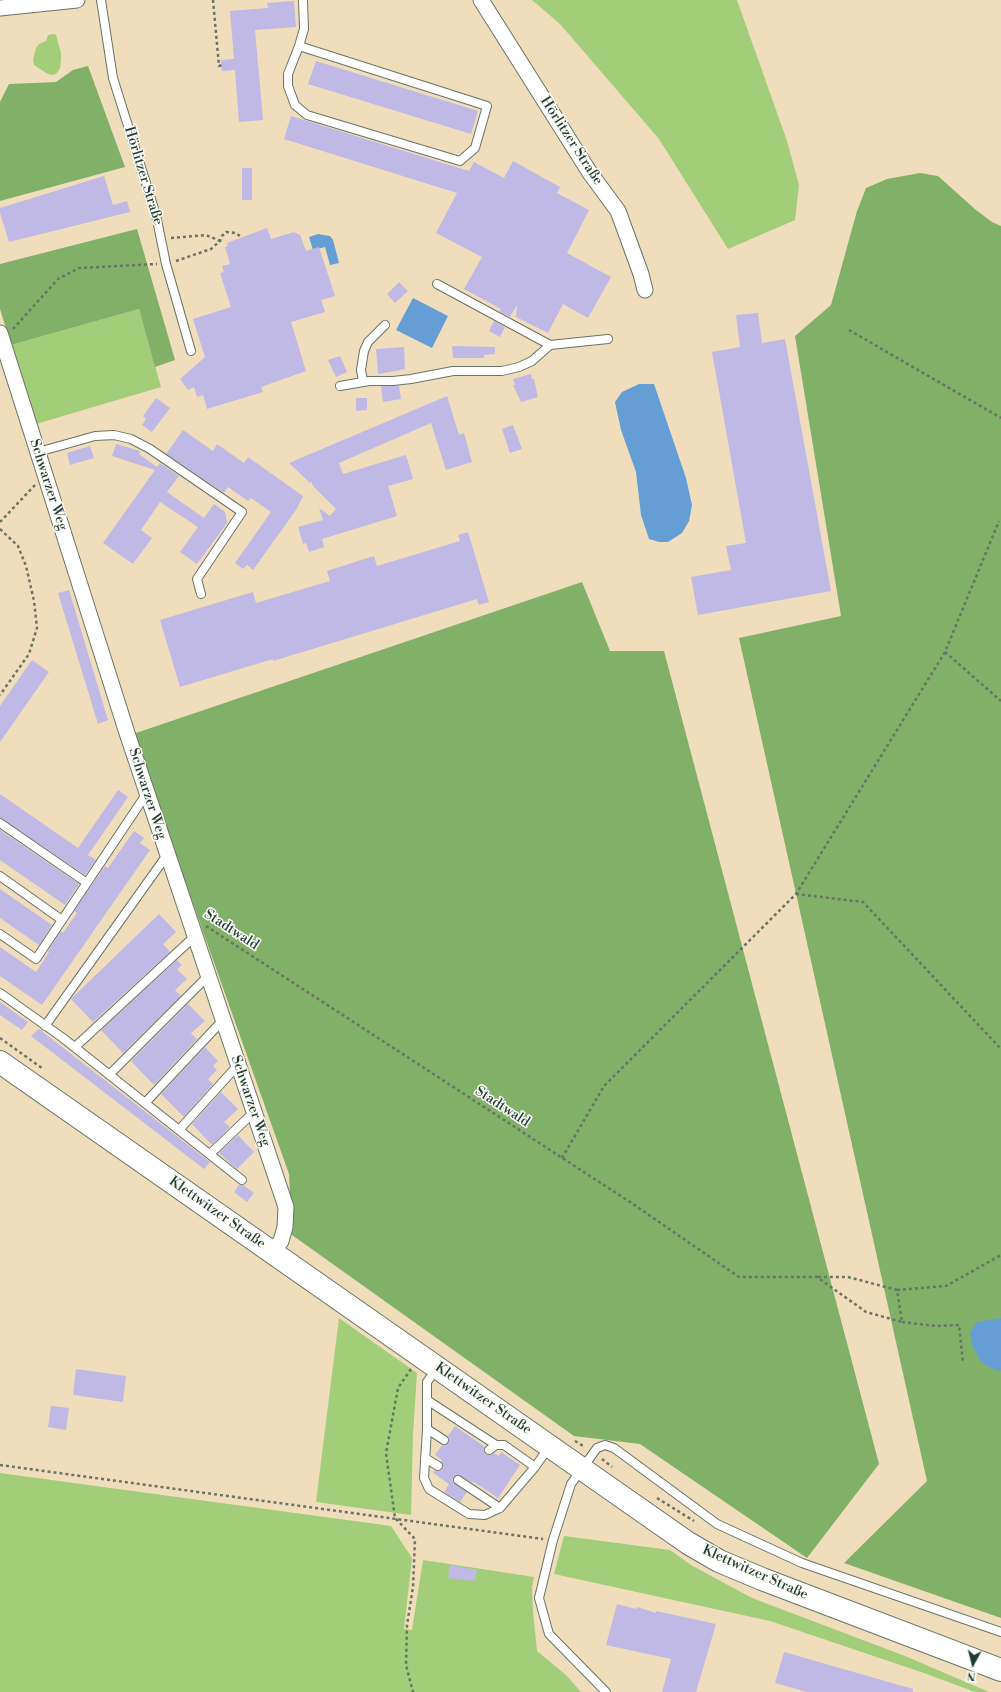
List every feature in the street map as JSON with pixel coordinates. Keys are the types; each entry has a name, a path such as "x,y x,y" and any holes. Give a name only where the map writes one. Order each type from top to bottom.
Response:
{"main road":[{"name":"Klettwitzer Straße","path":"0,1062 688,1543 719,1561 762,1579 1001,1670"}],"street":[{"path":"0,8 77,0"},
{"name":"Hörlitzer Straße","path":"481,0 590,173 618,211 645,290"},
{"name":"Schwarzer Weg","path":"1,337 167,855 286,1207 285,1227 281,1241 273,1252"}],"lane":[{"name":"Hörlitzer Straße","path":"101,0 113,78 156,215 166,264 191,351"},
{"path":"299,46 487,106 475,148 460,161 307,115 295,105 288,86 288,74 304,29 303,0"},
{"path":"437,284 550,345 608,339"},
{"path":"364,381 361,370 364,352 368,342 386,325"},
{"path":"340,386 364,381 393,381 453,371 502,371 519,367 532,361 550,345"},
{"path":"40,459 95,436 114,435 131,439 150,449 242,512 197,579 201,594"},
{"path":"0,934 36,959 147,793"},
{"path":"0,823 87,883"},
{"path":"45,1026 167,855"},
{"path":"0,876 62,920"},
{"path":"75,1047 195,936"},
{"path":"109,1075 208,976"},
{"path":"0,994 75,1047 242,1180"},
{"path":"145,1103 223,1020"},
{"path":"179,1130 238,1065"},
{"path":"210,1154 254,1112"},
{"path":"437,1367 427,1382 424,1478 429,1489 469,1514 485,1515 500,1508 550,1447"},
{"path":"427,1400 496,1445 504,1445 535,1467"},
{"path":"426,1429 444,1440"},
{"path":"489,1450 496,1445"},
{"path":"606,1692 549,1634 539,1598 553,1540 571,1484 597,1448 605,1445 614,1448 717,1524 802,1563 1001,1632"},
{"path":"425,1458 438,1466"},
{"path":"458,1480 500,1508"}],"path":[{"path":"213,0 219,66 222,65"},
{"path":"1,337 58,279 79,268 166,264 211,249 220,241 226,232 236,232 241,237"},
{"path":"161,239 206,235 220,241"},
{"path":"848,330 1001,418"},
{"path":"0,522 36,484 40,459"},
{"path":"562,1158 604,1086 796,894 945,652 1000,520"},
{"path":"0,529 18,546 26,566 34,601 37,628 28,654 0,695"},
{"path":"945,652 1001,701"},
{"path":"796,894 863,902 1001,1049"},
{"name":"Stadtwald","path":"187,914 630,1202 739,1277 848,1277 897,1290 946,1286 1001,1255"},
{"path":"817,1277 866,1312 902,1322 936,1326 959,1325 963,1363"},
{"path":"897,1290 902,1322"},
{"path":"413,1366 398,1388 386,1453 395,1518 415,1539 413,1587 407,1625 406,1665 413,1692"},
{"path":"0,1465 553,1540"}],"green space":[{"path":"532,0 737,0 787,141 799,185 795,220 728,249 659,139 560,24"},
{"path":"48,35 56,35 61,53 61,60 60,68 57,73 53,75 48,74 34,65 33,60 36,48 39,44 46,41"},
{"path":"88,66 125,167 0,201 0,102 9,84 56,82 73,70"},
{"path":"920,173 938,176 976,210 992,222 1001,226 1001,1618 844,1563 927,1481 739,638 841,616 795,336 831,305 857,211 866,188 887,179"},
{"path":"137,229 175,360 155,367 139,309 11,345 0,309 0,264"},
{"path":"139,309 161,387 36,424 11,345"},
{"path":"582,582 610,651 664,651 879,1464 807,1558 640,1444 574,1436 292,1235 289,1174 133,734"},
{"path":"339,1318 417,1373 413,1434 411,1515 316,1502"},
{"path":"0,1473 391,1526 412,1558 404,1629 412,1630 423,1560 534,1577 532,1587 533,1612 537,1651 567,1676 581,1692 0,1692"},
{"path":"564,1536 670,1550 691,1565 752,1598 905,1656 989,1692 975,1692 924,1673 770,1621 554,1574"}],"water":[{"path":"318,234 330,236 333,240 339,263 330,265 325,247 313,250 309,237"},
{"path":"413,298 448,316 432,348 396,330"},
{"path":"639,384 654,384 686,478 692,505 689,521 682,533 668,542 659,542 649,539 641,515 636,472 621,430 615,402 622,392"},
{"path":"1001,1318 1001,1371 991,1368 981,1362 973,1347 970,1333 977,1322"}],"building":[{"path":"294,1 296,27 255,30 263,120 239,122 235,70 222,71 221,60 234,59 230,11 268,8 267,3"},
{"path":"316,61 478,111 471,134 308,84"},
{"path":"291,116 469,171 474,162 504,178 513,161 560,187 557,193 589,210 567,253 611,277 588,318 563,304 548,333 516,317 517,305 510,317 499,311 501,309 464,289 482,257 436,233 457,193 284,139"},
{"path":"242,168 252,168 252,200 242,200"},
{"path":"104,176 113,205 127,201 130,212 9,242 0,213 0,208"},
{"path":"267,228 271,239 294,232 300,235 306,251 319,247 335,296 321,300 325,312 291,322 306,371 261,387 263,392 207,409 203,395 197,397 194,387 188,390 180,379 205,357 193,319 231,307 220,273 224,272 222,266 230,264 225,247 228,246 227,243"},
{"path":"399,282 408,291 395,303 387,294"},
{"path":"758,313 762,343 785,339 831,591 698,615 691,577 731,570 726,546 746,543 712,352 740,347 736,315"},
{"path":"494,321 505,327 500,337 489,331"},
{"path":"452,346 495,347 495,354 484,355 484,358 453,358"},
{"path":"404,347 405,369 379,374 376,349"},
{"path":"340,356 347,372 336,377 328,360"},
{"path":"531,374 532,379 534,379 538,397 521,402 513,385 515,385 513,379"},
{"path":"381,386 399,386 401,399 383,402"},
{"path":"447,396 459,435 464,433 472,462 446,470 431,423 339,463 343,474 406,455 413,479 388,486 397,516 322,539 324,547 309,552 306,543 303,544 298,527 323,520 319,508 330,516 336,509 313,486 311,481 310,483 289,463"},
{"path":"156,398 170,408 152,432 142,425 146,419 143,416"},
{"path":"356,398 367,398 367,410 356,411"},
{"path":"513,425 522,449 510,453 502,429"},
{"path":"183,430 213,451 217,444 244,463 248,457 303,496 296,510 253,570 247,565 243,569 235,563 271,512 251,498 248,501 228,487 224,493 166,454"},
{"path":"116,444 140,451 139,454 157,467 160,463 179,476 167,492 204,518 214,504 225,512 227,523 197,564 180,552 198,527 160,502 141,530 152,538 133,564 103,543 155,470 112,456"},
{"path":"90,446 94,458 70,465 67,453"},
{"path":"468,532 489,602 479,605 477,599 273,661 273,659 180,687 160,620 253,592 256,603 330,581 327,571 374,556 377,566 460,541 458,535"},
{"path":"69,590 108,720 98,724 58,593"},
{"path":"32,660 49,672 0,742 0,706"},
{"path":"118,790 128,797 88,855 96,860 85,875 0,818 0,794 78,848"},
{"path":"0,830 79,884 65,905 0,860"},
{"path":"134,831 144,838 140,843 150,850 42,1005 0,976 0,947 36,972 61,931 63,933 77,913 74,911 105,866 108,868"},
{"path":"0,889 52,925 39,945 0,918"},
{"path":"159,914 176,932 163,944 170,952 93,1022 71,999"},
{"path":"177,960 182,965 177,969 187,979 175,990 181,996 123,1053 101,1030"},
{"path":"0,1002 28,1022 22,1030 0,1015"},
{"path":"188,1004 205,1021 191,1033 197,1039 154,1085 131,1061"},
{"path":"39,1029 210,1162 204,1169 31,1036"},
{"path":"205,1047 218,1061 213,1066 217,1070 208,1079 213,1084 184,1117 161,1094"},
{"path":"221,1092 238,1109 224,1122 230,1127 212,1145 192,1124"},
{"path":"238,1135 254,1152 237,1169 219,1153"},
{"path":"239,1185 243,1185 254,1193 247,1202 234,1192"},
{"path":"76,1369 126,1376 123,1402 73,1395"},
{"path":"51,1406 69,1408 66,1430 48,1427"},
{"path":"455,1426 485,1447 484,1451 486,1455 494,1453 499,1456 501,1452 520,1465 498,1498 474,1482 473,1483 459,1475 454,1477 453,1482 467,1492 460,1502 444,1492 449,1484 433,1473 435,1470 441,1471 443,1467 442,1460 435,1455 442,1445 448,1443 448,1436"},
{"path":"450,1565 477,1570 475,1581 448,1578"},
{"path":"617,1604 716,1624 696,1692 662,1692 671,1659 606,1645"},
{"path":"784,1652 913,1689 913,1692 807,1692 775,1683"}]}
